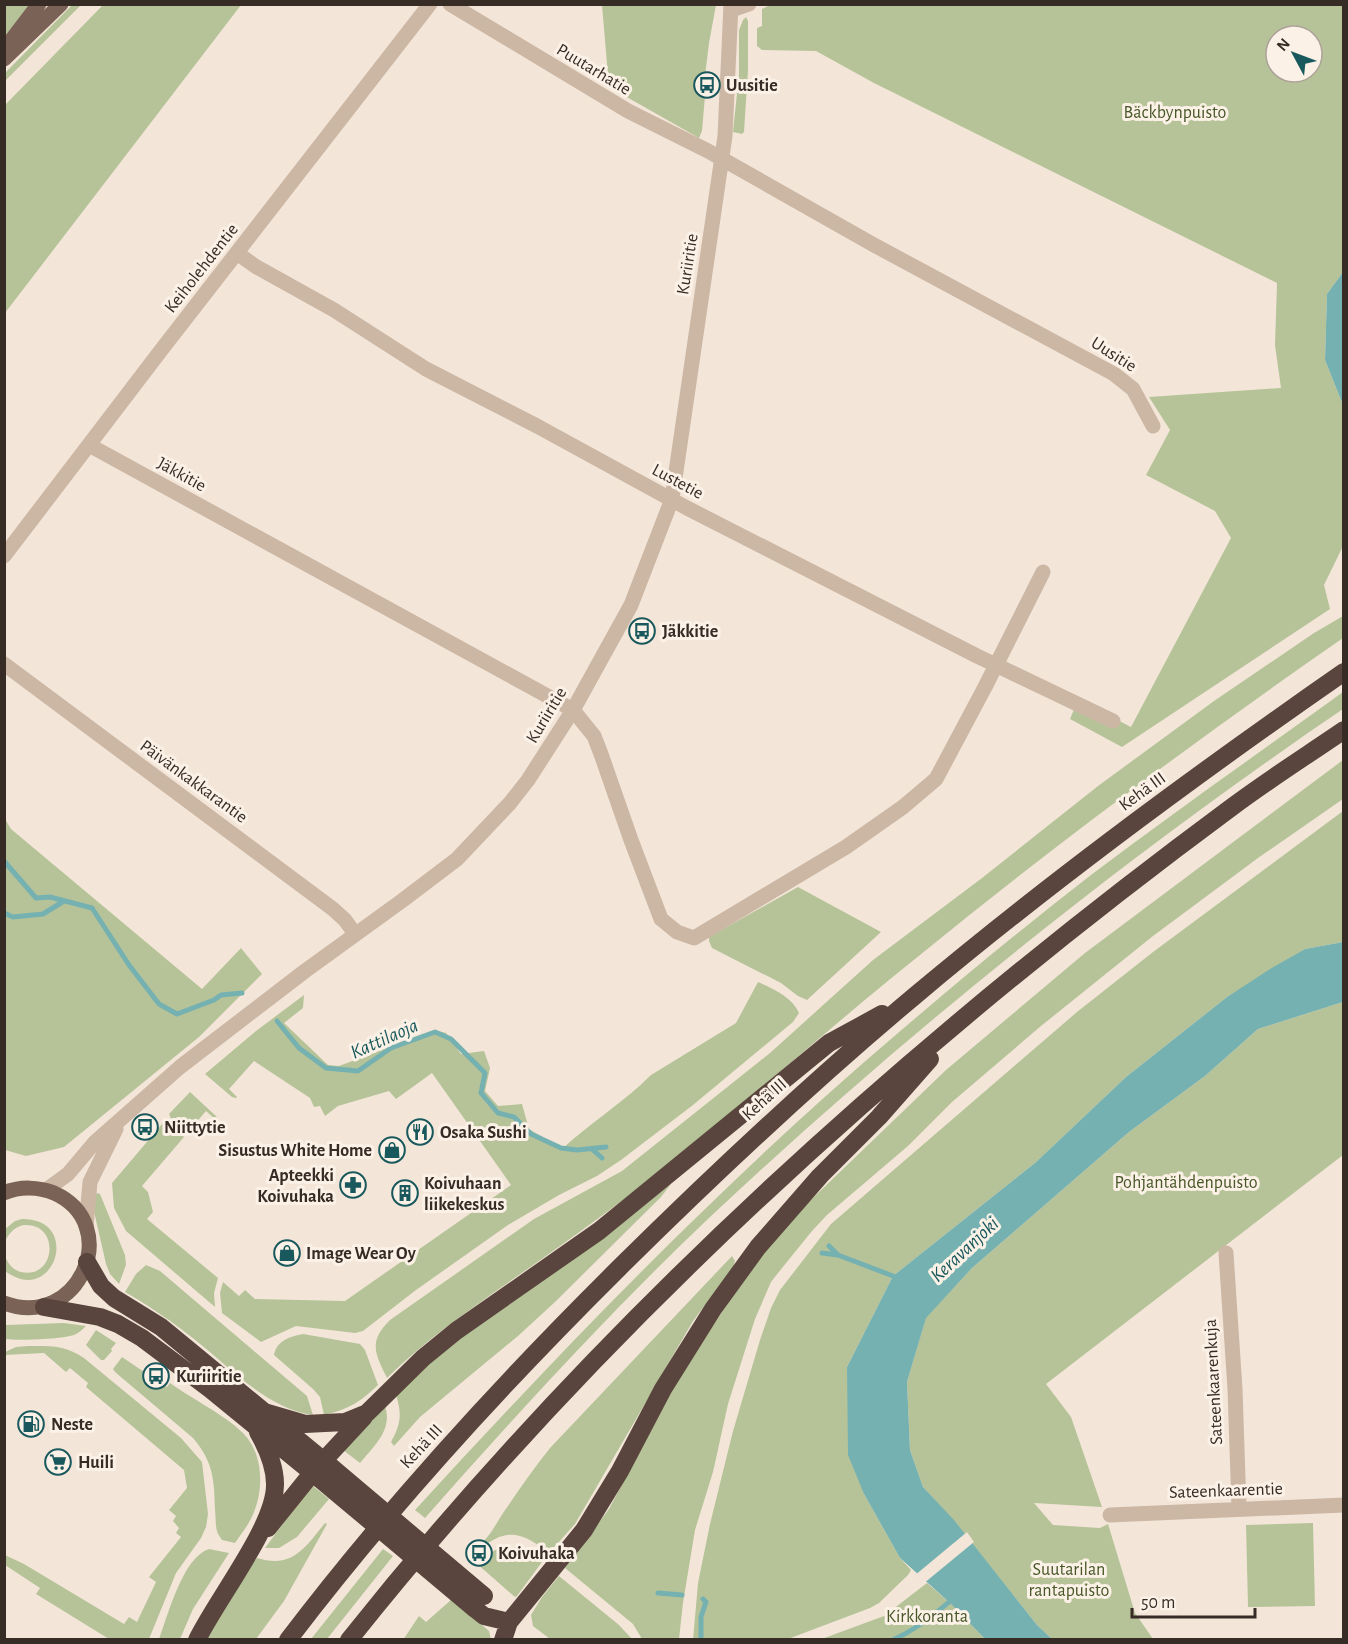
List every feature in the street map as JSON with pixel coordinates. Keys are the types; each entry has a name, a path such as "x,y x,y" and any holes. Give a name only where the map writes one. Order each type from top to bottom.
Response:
{"highway":[{"name":"Kehä III","path":"288,1640 328,1587 414,1484 556,1331 743,1146 917,994 1097,849 1344,672"},
{"path":"349,1640 459,1506 595,1359 727,1229 816,1146 974,1008 1129,885 1234,805 1344,730"},
{"path":"244,1560 367,1413 423,1358 456,1331 599,1231 829,1043 917,994"},
{"path":"44,1306 77,1311 118,1324 259,1419 479,1602 494,1604 506,1631 585,1530 663,1389 713,1309 758,1247 820,1176 879,1117 974,1008"},
{"path":"87,1262 102,1286 114,1298 161,1327 259,1419 275,1485 273,1500 264,1523 244,1560 197,1640"},
{"path":"259,1419 305,1424 345,1422 367,1413"}],"main road":[{"path":"4,49 39,4"},
{"path":"4,59 61,4"},
{"path":"4,1182 12,1190 46,1190 67,1201 86,1227 89,1244 87,1262 80,1280 72,1291 61,1299 44,1306 29,1309 8,1307"}],"street":[{"name":"Keiholehdentie","path":"4,556 430,4"},
{"name":"Puutarhatie","path":"450,4 628,111 722,159"},
{"path":"732,7 749,4"},
{"name":"Kuriiritie","path":"46,1190 68,1174 94,1142 180,1067 435,876 478,839 528,780 573,710 631,605 672,499 722,159 732,7"},
{"name":"Uusitie","path":"722,159 873,245 1114,374 1132,389 1153,426"},
{"name":"Lustetie","path":"237,253 255,266 334,310 426,369 672,499 1113,722"},
{"name":"Jäkkitie","path":"89,445 573,710 594,736 630,840 661,919 677,932 694,938 828,858 921,794 936,779 1043,572"},
{"name":"Päivänkakkarantie","path":"4,664 333,909 355,934"},
{"name":"Kuriiritie","path":"86,1227 90,1182 122,1118"},
{"name":"Sateenkaarenkuja","path":"1226,1253 1235,1389 1239,1508"},
{"name":"Sateenkaarentie","path":"1110,1515 1344,1505"}],"green space":[{"name":"Bäckbynpuisto","path":"772,4 1343,5 1343,272 1327,294 1325,360 1343,405 1344,544 1324,585 1330,609 1122,747 1070,719 1078,700 1131,727 1231,538 1215,511 1146,475 1170,430 1149,397 1281,388 1275,345 1277,283 874,83 816,51 762,50 757,46 757,28 762,26 762,9"},
{"path":"5,5 31,5 5,36"},
{"path":"72,5 81,5 5,81 5,73"},
{"path":"103,5 241,5 5,313 5,105"},
{"path":"602,5 716,5 704,84 700,84 701,95 705,96 702,131 699,138 609,87"},
{"path":"746,17 748,21 748,70 744,132 742,134 733,132 739,74 739,30"},
{"path":"1343,616 1343,638 1235,714 1023,872 889,980 672,1162 595,1221 449,1325 387,1378 379,1361 376,1341 390,1320 534,1219 622,1171 770,1053 873,960 982,878 1098,786 1214,701"},
{"path":"1343,692 1343,709 1178,826 1016,951 783,1149 635,1290 528,1403 425,1518 415,1510 589,1324 709,1204 834,1089 945,993 1066,894"},
{"path":"1343,760 1343,799 1258,858 1153,936 1041,1026 952,1102 908,1146 827,1215 778,1273 771,1282 755,1319 728,1404 713,1472 695,1530 679,1639 642,1639 633,1624 565,1568 609,1509 677,1380 753,1265 790,1220 946,1070 1085,953"},
{"path":"1343,811 1343,942 1305,949 1227,997 1126,1077 1035,1163 893,1276 847,1367 864,1494 900,1558 911,1570 908,1575 879,1603 870,1608 788,1639 693,1640 698,1583 710,1524 733,1431 760,1340 780,1290 831,1224 1077,1012 1153,952"},
{"path":"4,817 11,829 202,989 241,948 262,974 199,1037 64,1147 26,1156 5,1150"},
{"path":"798,887 881,932 807,1000 781,983 712,948 709,941 709,937"},
{"path":"758,982 782,994 792,1002 799,1013 793,1022 693,1105 621,1160 597,1176 508,1225 416,1290 363,1331 355,1333 296,1326 261,1342 222,1313 220,1293 223,1282 239,1296 245,1290 255,1299 345,1301 511,1185 432,1073 396,1099 389,1091 338,1106 325,1116 320,1106 314,1107 310,1098 254,1061 229,1089 236,1098 205,1074 256,1031 304,995 303,1008 284,1023 328,1065 339,1066 435,1030 446,1033 461,1054 484,1051 490,1068 485,1091 498,1106 522,1104 529,1129 562,1149 651,1075 736,1023"},
{"name":"Pohjantähdenpuisto","path":"1343,1002 1343,1155 1046,1384 1071,1417 1102,1507 1034,1503 1053,1525 1100,1528 1108,1524 1135,1613 1153,1639 1052,1639 1037,1625 954,1521 923,1487 910,1450 907,1382 926,1317 972,1268 1129,1132 1205,1076 1258,1029"},
{"path":"190,1092 217,1117 215,1119 206,1111 187,1133 171,1119 169,1114"},
{"path":"163,1123 168,1124 184,1137 142,1186 148,1192 153,1212 147,1219 218,1278 214,1293 215,1307 126,1231 114,1208 112,1183"},
{"path":"671,1184 661,1197 555,1302 518,1336 420,1417 394,1446 391,1442 400,1419 396,1395 446,1349 481,1321"},
{"path":"97,1193 100,1194 125,1255 126,1265 119,1284 110,1274 106,1264 93,1207"},
{"path":"22,1219 41,1222 52,1232 56,1245 55,1258 48,1271 37,1278 22,1279 5,1271 5,1256 11,1266 21,1272 32,1272 41,1268 47,1261 49,1242 45,1233 37,1227 19,1226 5,1241 5,1229 15,1221"},
{"path":"732,1256 735,1261 733,1268 693,1321 575,1524 549,1553 534,1542 519,1536 504,1536 487,1544 484,1541 550,1448"},
{"path":"146,1265 160,1271 307,1396 313,1415 296,1411 264,1396 178,1326 125,1292 136,1274"},
{"path":"64,1323 86,1326 74,1335 68,1336 5,1339 5,1325"},
{"path":"96,1330 116,1343 104,1360 101,1360 86,1345"},
{"path":"303,1334 360,1344 365,1350 378,1385 353,1404 324,1415 320,1397 274,1355 281,1343"},
{"path":"16,1347 64,1348 84,1358 181,1438 202,1462 208,1514 206,1527 201,1538 176,1573 149,1639 109,1639 36,1594 40,1588 5,1565 5,1555 124,1624 129,1617 137,1622 156,1582 149,1577 181,1537 176,1533 179,1528 173,1521 176,1516 169,1510 187,1488 184,1470 86,1387 88,1383 70,1368 66,1372 44,1353 5,1355 5,1352"},
{"path":"122,1357 150,1376 149,1378 157,1384 158,1382 167,1387 170,1383 218,1413 236,1426 250,1441 255,1450 260,1471 259,1492 252,1516 235,1543 222,1540 218,1534 212,1472 200,1447 193,1438 115,1372 113,1369"},
{"path":"385,1406 386,1423 381,1437 360,1463 343,1450"},
{"path":"313,1486 329,1499 297,1537 279,1548 265,1548 305,1494"},
{"path":"325,1523 327,1524 284,1601 256,1639 206,1640 246,1570 257,1558 280,1561 297,1554"},
{"path":"1313,1523 1315,1606 1248,1607 1246,1525"},
{"path":"503,1546 522,1548 542,1562 515,1597 476,1563"},
{"path":"209,1549 229,1553 193,1609 180,1639 159,1639 184,1575 191,1563"},
{"path":"383,1549 393,1556 327,1639 311,1639"},
{"path":"559,1576 619,1625 632,1639 550,1639 533,1626 531,1615"},
{"name":"Kirkkoranta","path":"927,1583 985,1639 819,1640 884,1616"},
{"path":"452,1599 489,1631 491,1640 403,1640 419,1616 426,1622"}],"water":[{"path":"1343,272 1343,405 1325,360 1327,294"},
{"name":"Keravanjoki","path":"1343,942 1343,1002 1258,1029 1205,1076 1129,1132 972,1268 926,1318 907,1382 910,1450 923,1487 954,1520 1037,1625 1052,1639 985,1639 949,1602 900,1558 864,1494 848,1455 847,1367 893,1276 1035,1163 1126,1077 1227,997 1305,949"}],"pier":[{"path":"967,1532 974,1542 923,1584 914,1576"}],"waterway":[{"name":"Kattilaoja","path":"4,861 36,898 50,897 92,908 129,965 159,1004 177,1014 214,1000 221,995 242,993"},
{"path":"4,913 13,917 43,914 64,901"},
{"name":"Kattilaoja","path":"277,1021 299,1048 326,1068 358,1071 391,1048 435,1032 451,1039 485,1073 481,1093 498,1113 514,1117 531,1134 561,1148 577,1150 606,1147"},
{"path":"593,1150 602,1158"},
{"name":"Kattilaoja","path":"829,1246 838,1255 897,1279"},
{"path":"822,1253 838,1255"},
{"path":"658,1593 682,1595"},
{"path":"701,1640 701,1617 706,1602 703,1599"},
{"path":"893,1640 923,1623 949,1602"}],"place":[{"name":"Uusitie","path":"707,85"},
{"name":"Jäkkitie","path":"642,631"},
{"name":"Niittytie","path":"145,1127"},
{"name":"Osaka Sushi","path":"420,1132"},
{"name":"Sisustus White Home","path":"392,1150"},
{"name":"Apteekki Koivuhaka","path":"353,1185"},
{"name":"Koivuhaan liikekeskus","path":"405,1193"},
{"name":"Image Wear Oy","path":"287,1253"},
{"name":"Kuriiritie","path":"156,1376"},
{"name":"Neste","path":"31,1424"},
{"name":"Huili","path":"58,1462"},
{"name":"Koivuhaka","path":"479,1553"}],"park label":[{"name":"Suutarilan rantapuisto","path":"1069,1579"}]}
